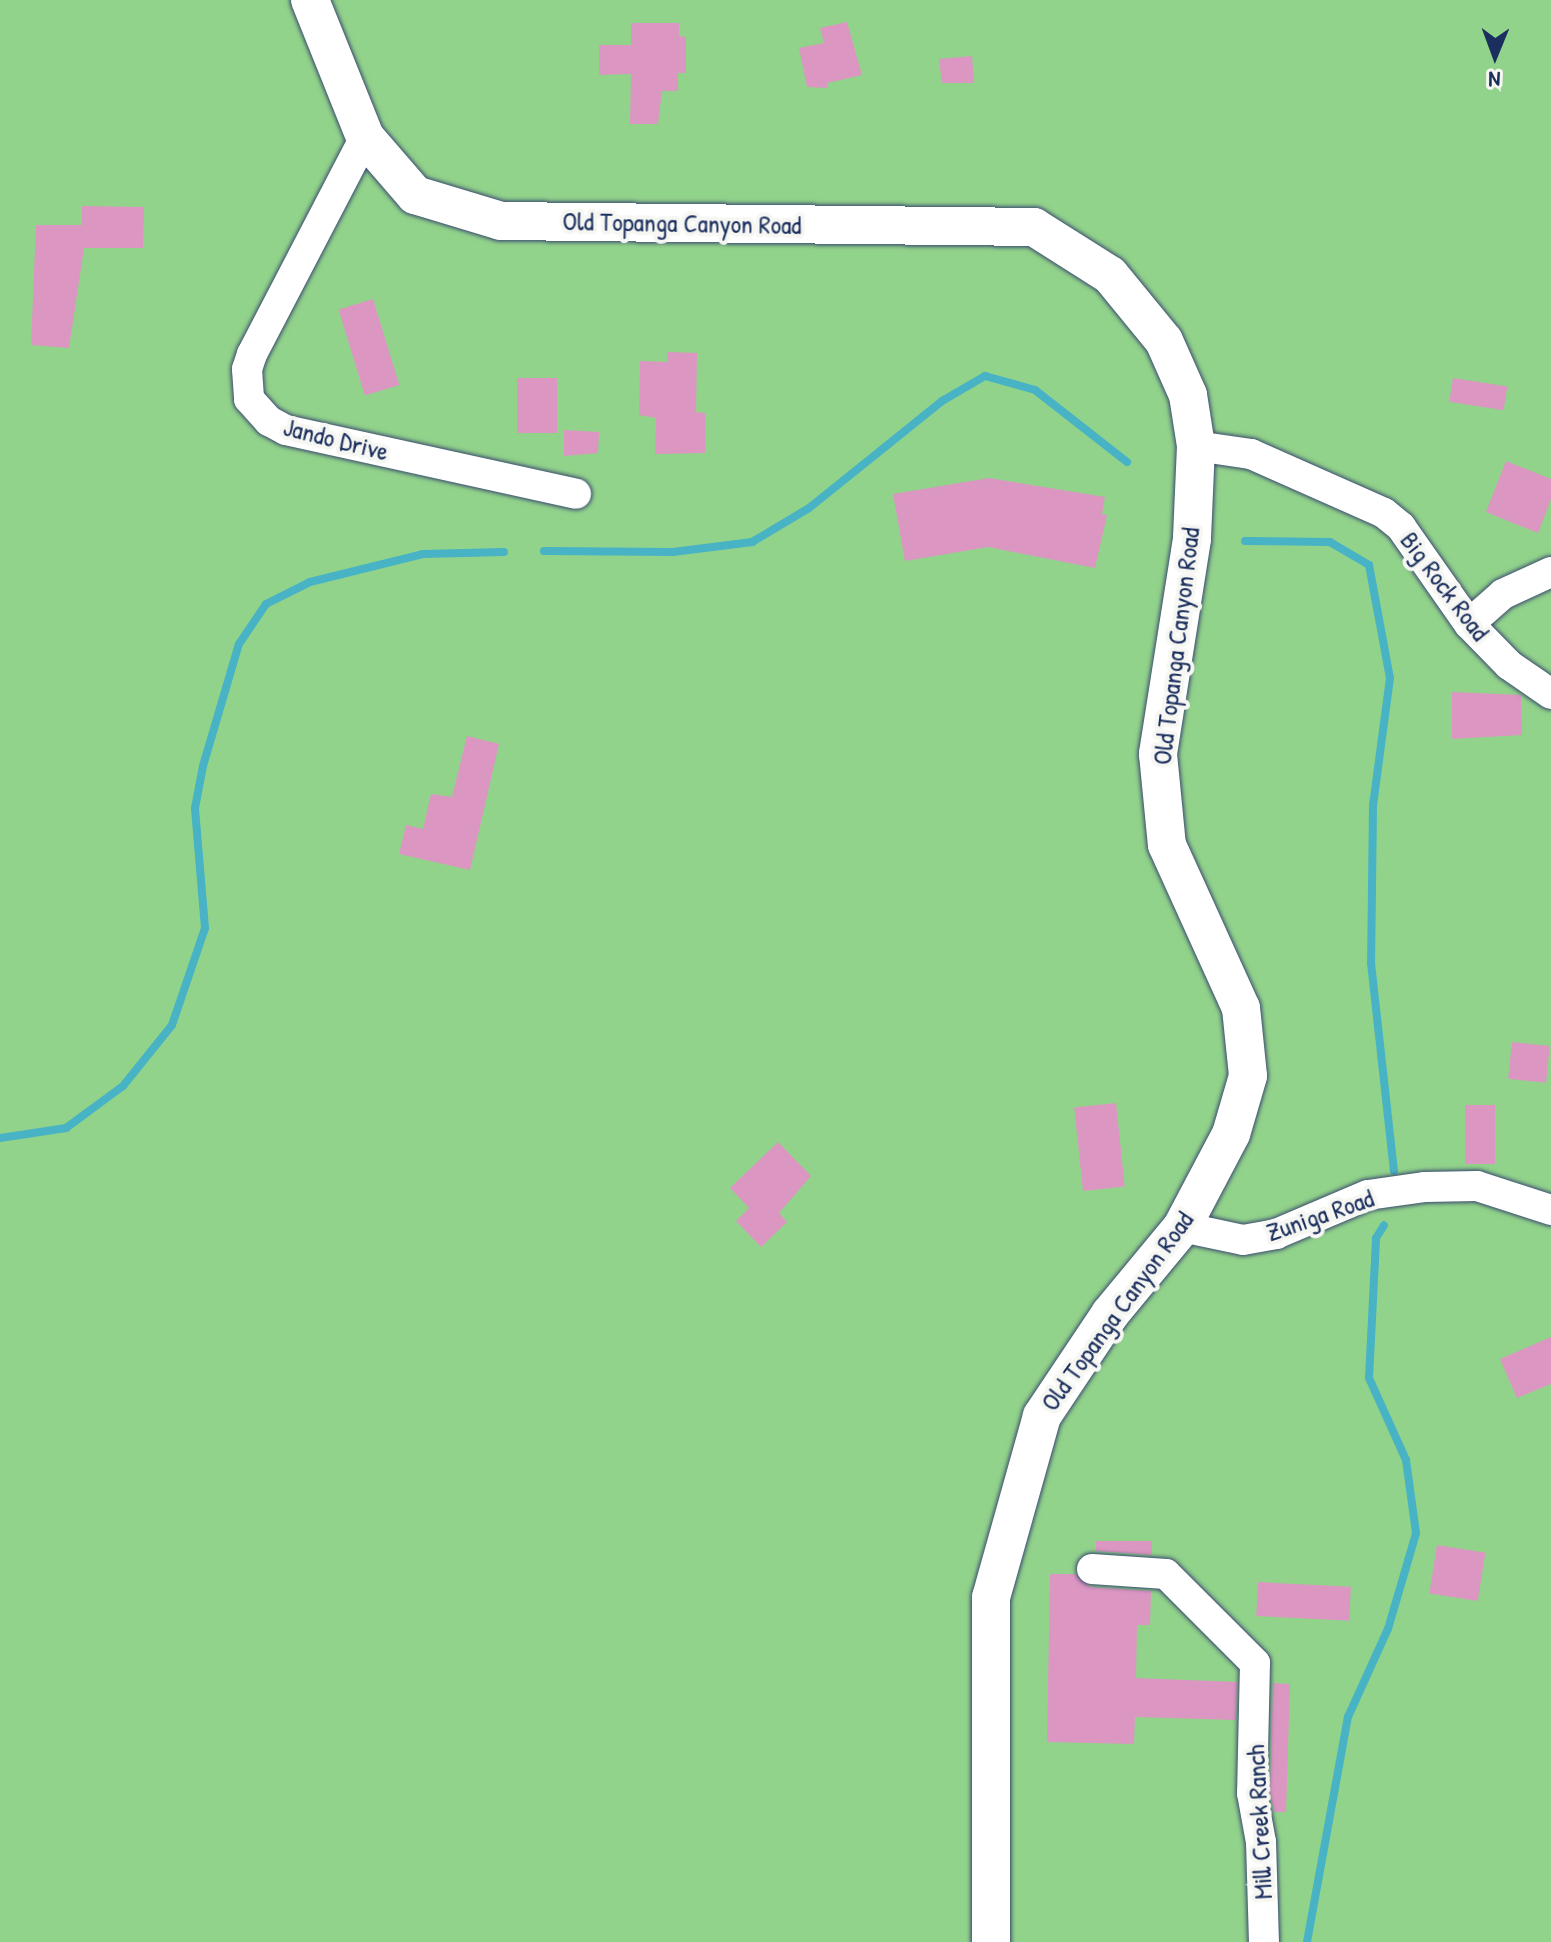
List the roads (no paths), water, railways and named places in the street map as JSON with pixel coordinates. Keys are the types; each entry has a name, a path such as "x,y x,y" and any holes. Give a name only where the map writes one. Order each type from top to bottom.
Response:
{"main road":[{"name":"Old Topanga Canyon Road","path":"310,0 365,137 415,195 501,221 1034,227 1110,275 1164,341 1188,395 1196,446 1192,539 1158,754 1167,845 1241,1008 1248,1076 1231,1134 1182,1227 1110,1314 1042,1416 991,1597 991,1942"}],"street":[{"name":"Jando Drive","path":"365,137 252,354 247,369 249,399 269,421 286,430 576,494"},
{"name":"Big Rock Road","path":"1196,446 1251,454 1384,513 1401,527 1469,624 1509,665 1551,694"},
{"path":"1469,624 1503,594 1531,576 1551,572"},
{"name":"Zuniga Road","path":"1182,1227 1254,1238 1276,1234 1368,1195 1425,1187 1477,1186 1551,1210"},
{"name":"Mill Creek Ranch","path":"1092,1569 1166,1574 1255,1663 1252,1793 1261,1842 1264,1942"}],"waterway":[{"path":"544,551 673,552 752,542 809,508 942,401 985,376 1035,390 1127,462"},
{"path":"1245,541 1330,542 1369,565 1390,678 1373,805 1371,963 1394,1171"},
{"path":"0,1138 66,1128 123,1086 172,1025 205,928 195,808 203,766 239,644 266,604 310,582 423,554 504,552"},
{"path":"1307,1942 1348,1717 1388,1629 1416,1533 1406,1460 1369,1378 1376,1238 1384,1225"}]}
